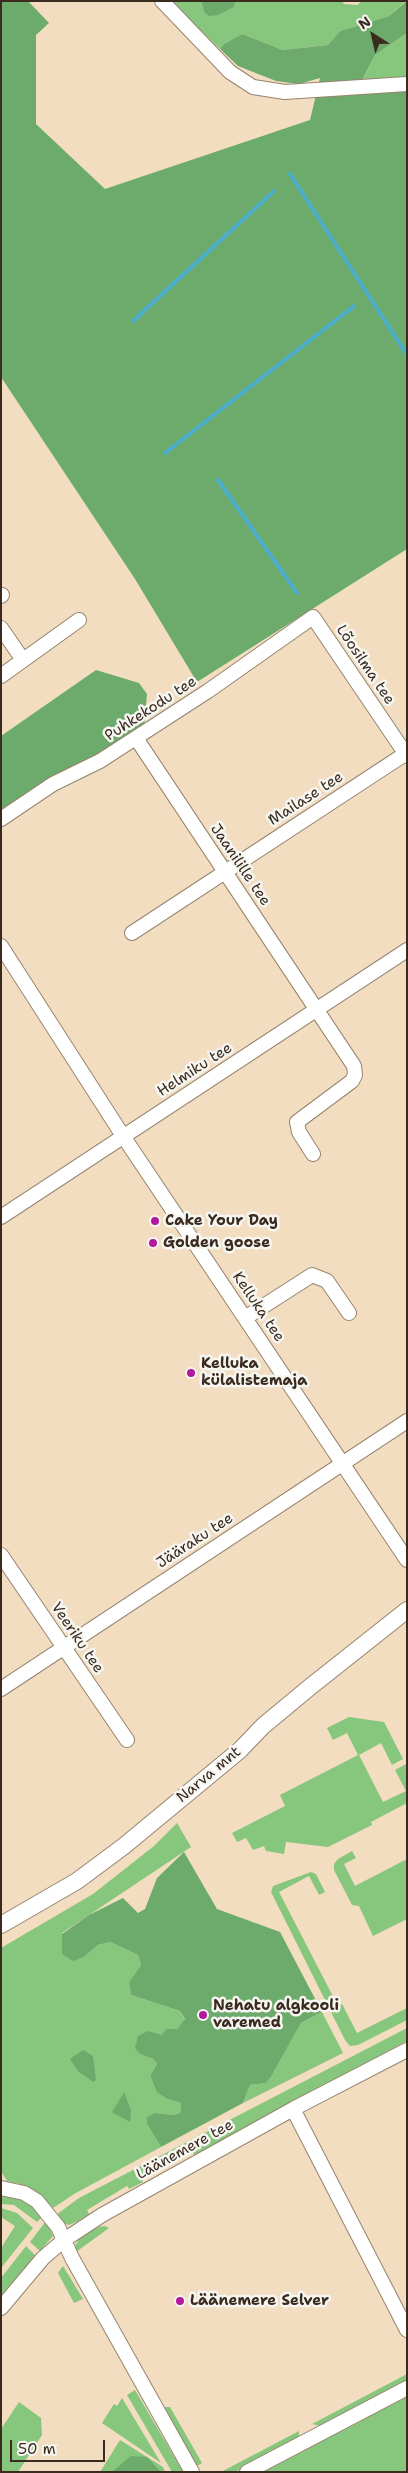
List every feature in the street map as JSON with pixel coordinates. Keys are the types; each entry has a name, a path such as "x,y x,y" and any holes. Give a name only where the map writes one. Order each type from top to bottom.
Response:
{"main road":[{"name":"Narva mnt","path":"1,1925 77,1881 116,1852 240,1750 284,1709 407,1610"},
{"path":"240,1750 277,1724 407,1621"}],"street":[{"path":"162,1 230,72 253,87 285,92 407,84"},
{"name":"Puhkekodu tee","path":"1,819 53,784 100,761 208,692 313,617"},
{"name":"Lõosilma tee","path":"313,617 406,755"},
{"path":"1,676 79,620"},
{"path":"1,628 23,660"},
{"name":"Jaanilille tee","path":"136,738 354,1066 355,1075 352,1082 297,1122 299,1132 313,1154"},
{"name":"Mailase tee","path":"132,933 406,755"},
{"name":"Kelluka tee","path":"1,946 123,1136 407,1560"},
{"name":"Helmiku tee","path":"1,1217 58,1182 123,1136 407,950"},
{"path":"245,1318 312,1274 327,1281 349,1313"},
{"name":"Jääraku tee","path":"1,1689 407,1421"},
{"name":"Veeriku tee","path":"1,1555 127,1740"},
{"name":"Läänemere tee","path":"1,2308 43,2258 64,2240 102,2215 294,2109 407,2050"},
{"path":"294,2109 407,2330"},
{"path":"1,2188 24,2192 37,2201 50,2215 192,2472"},
{"path":"247,2472 407,2388"}],"green space":[{"path":"1,1 28,1 49,23 36,35 36,124 105,189 310,120 320,78 299,84 276,81 238,66 220,49 224,44 242,34 283,50 328,45 340,31 389,16 407,1 407,33 375,55 355,94 407,89 407,549 197,682 135,579 1,377"},
{"path":"170,1 201,1 204,12 234,7 236,1 342,1 344,4 358,5 361,1 406,1 389,16 340,31 328,45 283,50 242,34 224,44 220,49"},
{"path":"201,1 236,1 234,7 218,15 209,16 204,12"},
{"path":"407,33 407,79 361,83 375,55"},
{"path":"96,670 139,683 147,694 144,726 99,755 1,812 1,736"},
{"path":"349,1717 384,1722 403,1759 392,1765 381,1743 359,1755 383,1802 406,1791 395,1770 406,1764 407,1803 371,1822 372,1825 328,1847 286,1842 284,1854 266,1851 264,1846 253,1850 246,1838 237,1842 232,1833 285,1806 280,1795 358,1755 347,1733 333,1740 327,1728"},
{"path":"177,1823 191,1847 62,1933 62,1953 73,1960 84,1957 98,1945 110,1942 138,1955 141,1965 129,1982 131,1995 180,2011 185,2020 177,2029 162,2035 140,2054 153,2059 157,2064 150,2076 157,2091 167,2099 181,2103 181,2112 173,2115 155,2113 147,2124 161,2147 74,2194 53,2208 39,2195 20,2184 7,2181 1,2171 1,1948 93,1894 154,1846"},
{"path":"352,1851 356,1858 344,1864 355,1886 407,1859 407,1919 373,1936 359,1906 352,1905 334,1870 334,1864 338,1859"},
{"path":"184,1852 217,1909 280,1932 322,2012 301,2023 271,2077 266,2083 250,2085 243,2103 161,2147 147,2124 147,2117 155,2113 174,2115 181,2112 181,2103 167,2099 157,2092 150,2076 157,2064 153,2059 140,2054 135,2048 138,2036 148,2031 162,2035 166,2029 177,2029 185,2019 180,2011 131,1995 129,1982 141,1965 138,1955 110,1942 98,1945 84,1957 73,1961 62,1954 62,1934 89,1915 123,1898 138,1913 145,1909 157,1878"},
{"path":"311,1872 316,1874 325,1892 319,1895 309,1876 279,1892 338,2006 342,2004 357,2033 407,2008 407,2020 358,2045 350,2046 345,2040 271,1892 273,1886"},
{"path":"322,2012 343,2053 243,2103 250,2085 265,2083 271,2077 301,2023"},
{"path":"407,2028 407,2041 194,2155 192,2151 142,2177 143,2182 129,2189 127,2186 87,2210 89,2214 78,2221 69,2225 61,2223 56,2215 79,2198"},
{"path":"83,2050 93,2056 96,2080 93,2082 78,2071 70,2059"},
{"path":"124,2092 131,2110 130,2122 112,2112"},
{"path":"1,2194 12,2195 33,2205 43,2216 37,2222 14,2205 1,2204"},
{"path":"1,2208 17,2213 33,2228 1,2268 1,2248 15,2226 1,2217"},
{"path":"46,2221 53,2236 40,2251 30,2242"},
{"path":"105,2226 109,2228 76,2252 75,2246 79,2239 98,2227"},
{"path":"26,2246 36,2256 1,2296 1,2278"},
{"path":"63,2266 83,2299 74,2303 58,2273"},
{"path":"407,2374 407,2381 321,2426 312,2424"},
{"path":"135,2390 183,2472 172,2472 127,2395"},
{"path":"407,2396 407,2472 264,2472"},
{"path":"122,2398 161,2463 102,2423 114,2404 117,2406"},
{"path":"19,2402 41,2418 42,2435 18,2472 1,2472 1,2429"},
{"path":"165,2407 170,2407 202,2463 197,2466 163,2411"},
{"path":"299,2431 299,2437 235,2472 221,2472"},
{"path":"120,2440 163,2467 165,2472 100,2472"},
{"path":"131,2456 147,2457 161,2472 112,2472"}],"waterway":[{"path":"290,174 407,355"},
{"path":"133,321 274,191"},
{"path":"165,453 354,306"},
{"path":"218,480 297,593"}],"place":[{"name":"Cake Your Day","path":"155,1221"},
{"name":"Golden goose","path":"153,1243"},
{"name":"Kelluka külalistemaja","path":"191,1373"},
{"name":"Nehatu algkooli varemed","path":"203,2015"},
{"name":"Läänemere Selver","path":"180,2301"}]}
